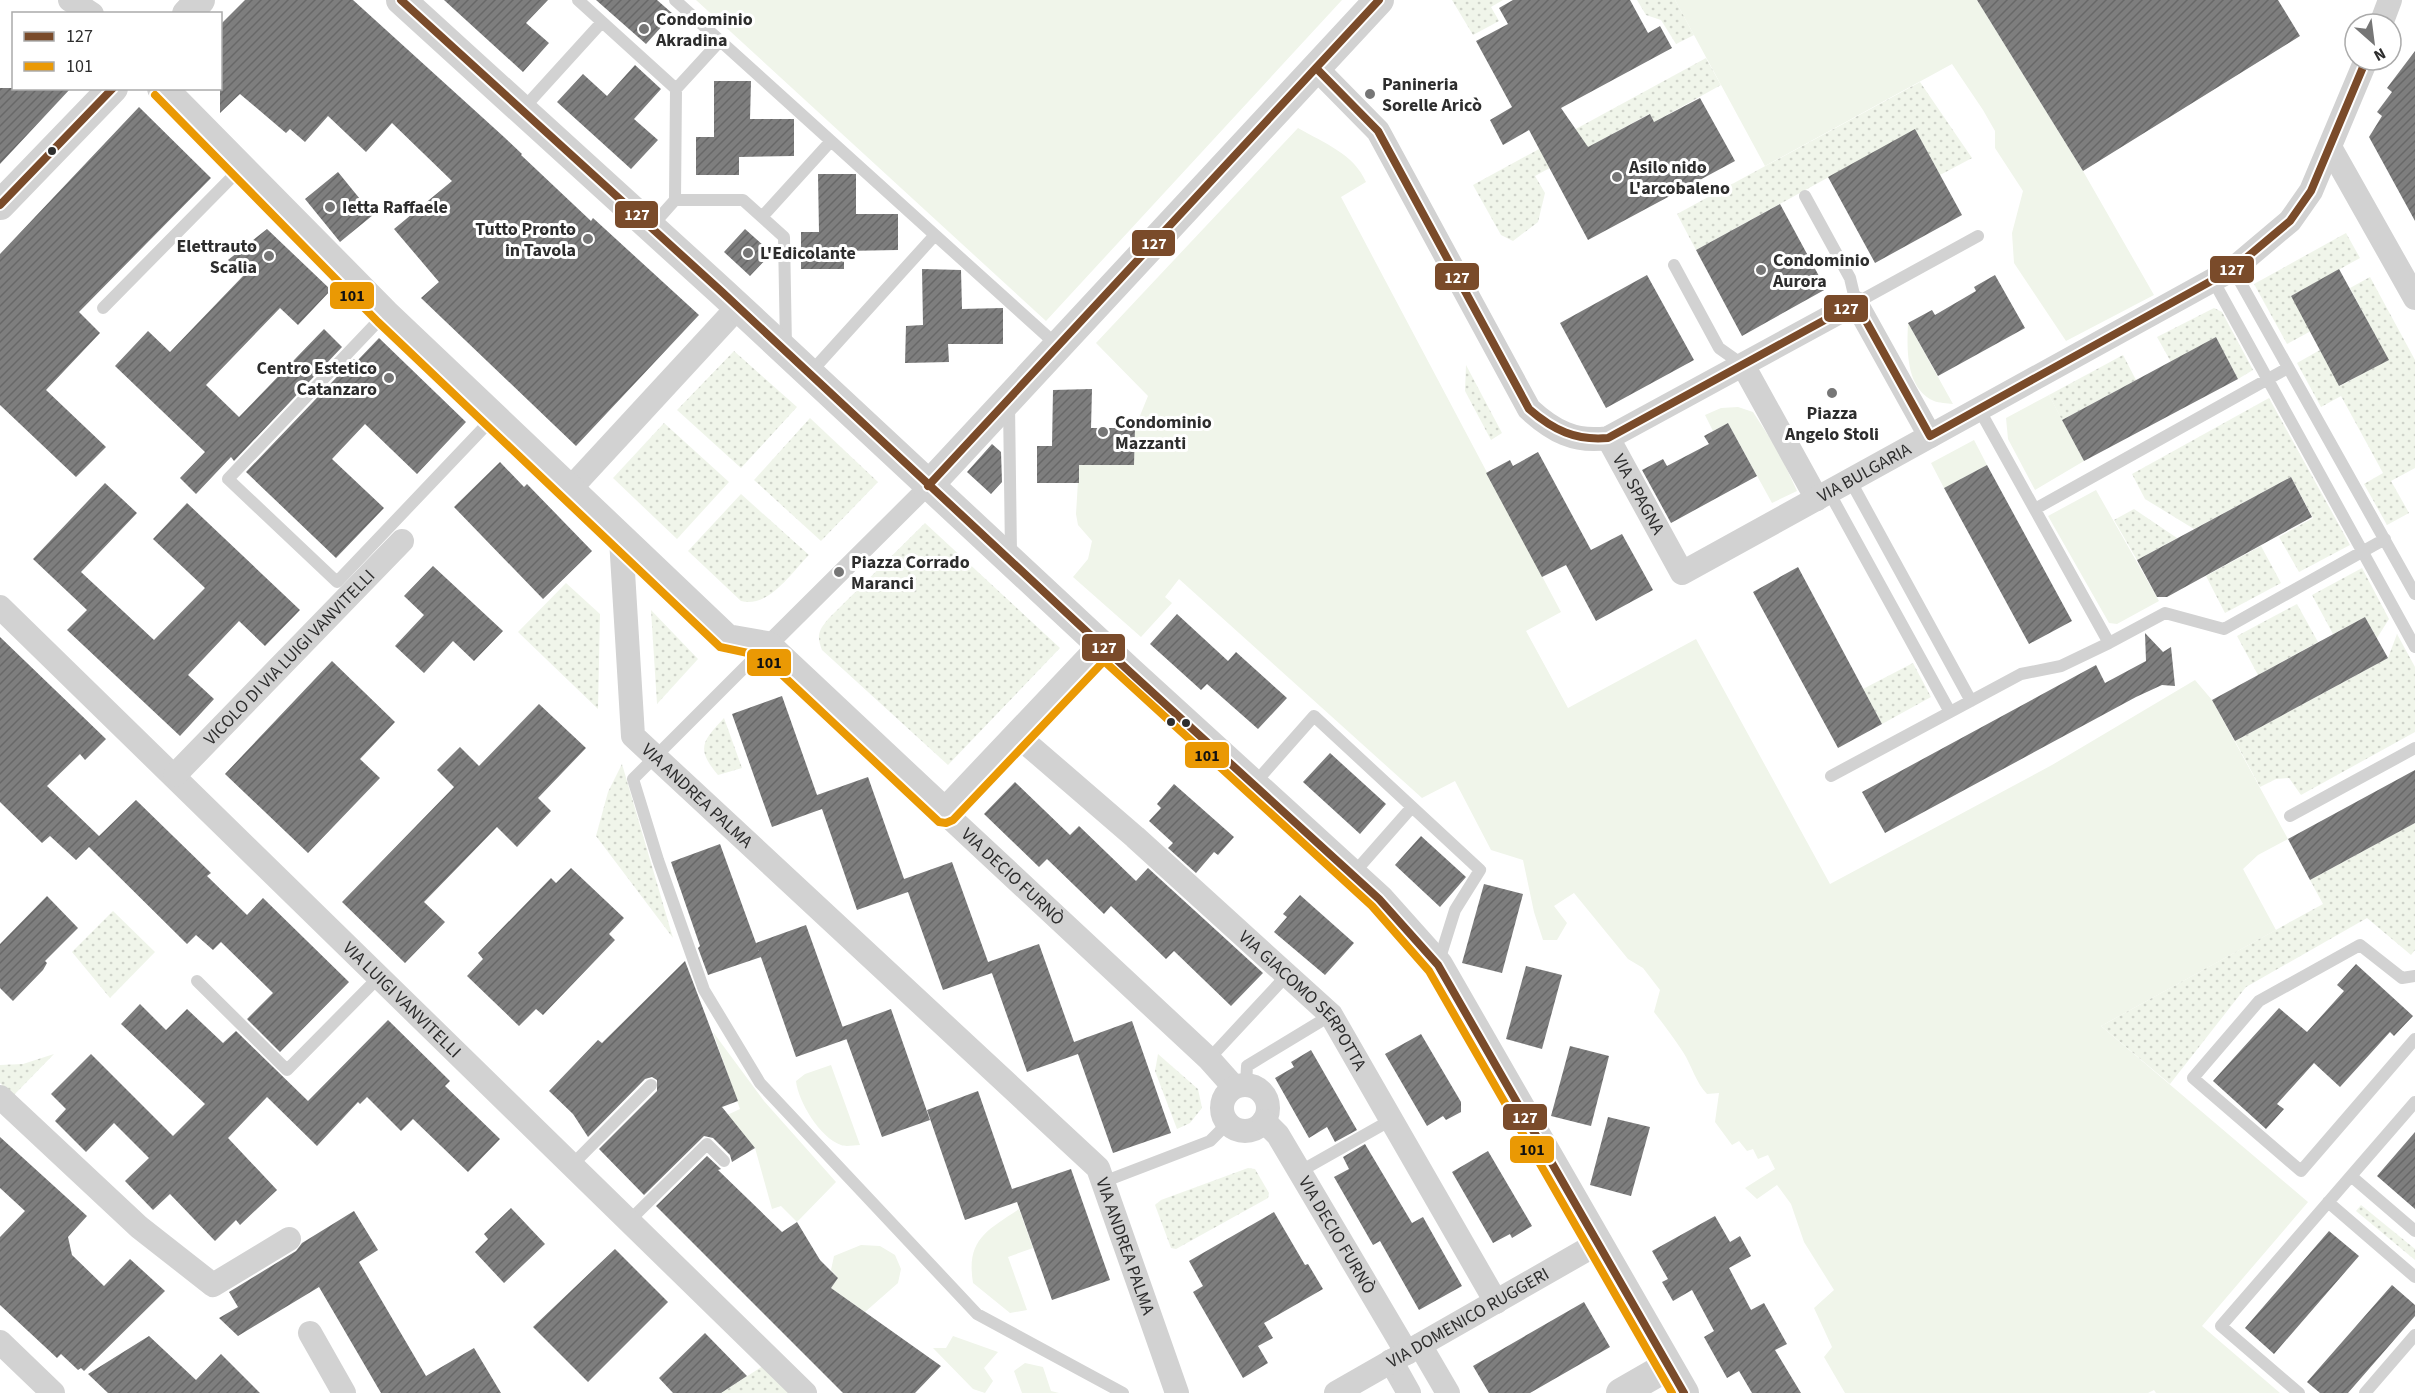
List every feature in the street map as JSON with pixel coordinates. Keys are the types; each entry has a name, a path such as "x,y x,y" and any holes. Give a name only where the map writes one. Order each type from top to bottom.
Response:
{"street":[{"path":"70,0 89,12"},
{"path":"189,12 200,0"},
{"path":"164,90 385,314 727,639 767,646 928,486 1379,0"},
{"path":"412,4 522,110 786,351 928,486 1379,899 1438,965 1600,1242 1684,1393"},
{"name":"VIA SPAGNA","path":"1316,68 1378,131 1529,409 1548,427 1568,436 1592,441 1608,438 1682,573"},
{"name":"VIA BULGARIA","path":"1682,573 2223,274 2290,221 2311,191 2331,149 2361,72"},
{"path":"0,205 111,90"},
{"path":"2331,149 2415,298"},
{"path":"1608,438 1856,303 1930,436"},
{"path":"570,489 738,307"},
{"path":"1743,365 1832,490"},
{"name":"VIA ANDREA PALMA","path":"621,539 633,736 1098,1168 1177,1393"},
{"name":"VICOLO DI VIA LUIGI VANVITELLI","path":"175,776 402,541"},
{"name":"VIA LUIGI VANVITELLI","path":"0,607 805,1393"},
{"name":"VIA DECIO FURNÒ","path":"767,646 1240,1086"},
{"path":"945,813 1103,646"},
{"name":"VIA GIACOMO SERPOTTA","path":"1018,736 1288,974 1331,1016 1496,1302"},
{"path":"1240,1086 1257,1089 1266,1098 1268,1110 1264,1121 1255,1129 1243,1132 1227,1124 1221,1107 1225,1096 1240,1086"},
{"path":"0,1097 139,1227 213,1285 289,1239"},
{"name":"VIA DECIO FURNÒ","path":"1264,1121 1278,1135 1406,1353"},
{"name":"VIA DOMENICO RUGGERI","path":"1336,1393 1600,1242"},
{"path":"310,1333 344,1393"},
{"path":"0,1342 53,1393"},
{"path":"1406,1353 1409,1393"},
{"path":"1406,1353 1448,1393"},
{"path":"1621,1393 1668,1366"}],"lane":[{"path":"578,0 676,89"},
{"path":"675,0 1058,346"},
{"path":"522,110 602,22"},
{"path":"651,227 675,200 676,89 720,41"},
{"path":"762,217 831,141"},
{"path":"104,308 240,169"},
{"path":"1805,196 1850,278 1856,303 1978,236"},
{"path":"675,200 743,200 784,237 786,351"},
{"path":"810,374 935,235"},
{"path":"1674,265 1719,348 1743,365"},
{"path":"2223,274 2288,368 2415,594"},
{"path":"2223,274 2268,379 2415,647"},
{"path":"385,314 228,479 337,582 494,417"},
{"path":"2035,509 2288,368"},
{"path":"1009,399 1011,562"},
{"path":"1979,409 2109,643"},
{"path":"1832,490 1971,701"},
{"path":"1832,490 1950,712"},
{"path":"1831,776 2021,674 2061,666 2165,613 2224,629 2385,539"},
{"path":"767,646 633,779 658,860 704,990 760,1083 978,1314 1123,1393"},
{"path":"1254,784 1314,716 1480,870 1455,910 1438,965"},
{"path":"2290,816 2415,748"},
{"path":"1353,874 1412,807"},
{"path":"2415,976 2402,978 2360,945 2259,1001 2193,1078 2301,1171 2415,1039"},
{"path":"1209,1059 1288,974"},
{"path":"197,981 287,1070 380,976"},
{"path":"1240,1086 1247,1066 1331,1016"},
{"path":"572,1165 651,1085"},
{"path":"2299,1393 2221,1326 2415,1102"},
{"path":"1299,1172 1391,1120"},
{"path":"1102,1182 1210,1141 1227,1124"},
{"path":"629,1221 707,1144 724,1161"},
{"path":"2351,1176 2415,1232"},
{"path":"2328,1202 2415,1277"},
{"path":"2365,1393 2415,1335"}],"shaded area":[{"path":"696,0 1342,0 1046,321"},
{"path":"1452,0 1503,0 1491,7 1499,21 1473,35"},
{"path":"1637,0 1675,0 1694,35 1676,44 1661,20 1646,15"},
{"path":"1675,0 1977,0 2083,171 2154,295 2066,341 2014,263 2012,233 2023,191 1995,148 1995,131 1952,64 1765,166"},
{"path":"1706,58 1721,85 1654,122 1649,114 1535,176 1545,193 1538,222 1513,241 1501,235 1473,185"},
{"path":"1920,82 1972,158 1940,175 1858,161 1696,250 1677,214"},
{"path":"1298,128 1328,144 1346,157 1361,172 1366,182 1341,197 1561,612 1526,631 1568,708 1696,639 1830,884 2052,765 2195,680 2212,700 2288,839 2258,855 2243,869 2276,930 2101,1026 2308,1202 2202,1326 2280,1393 2156,1393 2154,1390 2148,1393 1845,1393 1824,1357 1832,1347 1814,1308 1834,1290 1804,1242 1791,1204 1777,1185 1757,1199 1745,1188 1775,1169 1768,1155 1758,1159 1753,1149 1747,1151 1739,1141 1732,1145 1715,1122 1719,1093 1707,1094 1703,1090 1683,1052 1654,1012 1660,990 1643,968 1628,959 1574,893 1554,906 1567,923 1557,940 1543,940 1534,912 1523,860 1491,850 1455,781 1422,798 1179,579 1165,597 1172,603 1141,637 1073,577 1088,559 1092,541 1078,525 1076,514 1079,465 1134,465 1135,428 1148,396 1096,343"},
{"path":"2346,233 2360,258 2291,296 2311,331 2287,344 2254,284"},
{"path":"2370,277 2415,360 2415,468 2391,481 2409,513 2387,525 2364,484 2383,473 2341,396 2321,407 2297,363 2320,350 2340,386 2388,360 2350,288"},
{"path":"2214,308 2222,312 2253,370 2238,379 2216,337 2171,362 2157,337"},
{"path":"1908,323 1953,404 1934,401 1918,387 1908,355"},
{"path":"734,351 797,407 741,468 677,410"},
{"path":"2123,355 2136,380 2062,420 2049,395"},
{"path":"1466,365 1502,433 1491,440 1465,391"},
{"path":"2049,395 2084,461 2035,490 2008,439 2006,418"},
{"path":"2269,398 2350,545 2299,572 2279,537 2313,518 2291,477 2194,529 2145,499 2132,474"},
{"path":"1738,407 1753,412 1779,452 1797,491 1772,503 1728,423 1713,431 1705,415 1721,408"},
{"path":"810,418 878,482 821,541 754,480"},
{"path":"664,423 729,482 677,539 613,478"},
{"path":"1974,440 1987,465 1944,488 1931,463"},
{"path":"2096,490 2159,601 2117,624 2109,623 2048,516"},
{"path":"741,494 809,555 779,587 761,599 751,602 741,601 688,551"},
{"path":"2134,509 2177,538 2137,560 2114,520"},
{"path":"925,523 1060,648 948,765 822,650 819,640 821,629 829,618"},
{"path":"2261,546 2281,583 2225,613 2206,576"},
{"path":"2362,568 2389,619 2377,638 2365,617 2333,634 2312,595"},
{"path":"566,583 600,614 598,709 518,632"},
{"path":"2297,604 2318,642 2258,675 2237,636"},
{"path":"651,610 698,659 657,704"},
{"path":"2397,634 2415,667 2415,732 2301,795 2289,778 2276,779 2260,787 2235,741 2388,658"},
{"path":"1913,663 1931,697 1882,724 1863,689"},
{"path":"724,718 742,768 718,775 706,758 704,745"},
{"path":"622,764 673,938 596,836 608,792"},
{"path":"2415,823 2415,950 2411,955 2367,918 2246,987 2170,1084 2101,1026 2323,904 2310,880"},
{"path":"113,911 155,952 110,998 72,952"},
{"path":"713,1032 764,1101 836,1182 797,1222 781,1206 772,1209 755,1148 725,1116 740,1109"},
{"path":"54,1054 13,1096 0,1083 0,1065 23,1064"},
{"path":"1158,1054 1198,1089 1202,1108 1190,1123 1177,1129 1155,1071"},
{"path":"831,1065 860,1145 843,1146 825,1135 811,1118 801,1098 796,1081 805,1074"},
{"path":"1248,1168 1255,1169 1269,1193 1268,1198 1176,1249 1171,1248 1155,1205 1161,1200"},
{"path":"2361,1205 2415,1249 2415,1260 2356,1211"},
{"path":"1019,1209 1033,1248 1008,1257 1027,1310 1010,1313 973,1283 973,1256 981,1238"},
{"path":"861,1245 880,1246 895,1255 901,1269 898,1283 865,1312 831,1288 838,1278 831,1270 834,1256"},
{"path":"953,1336 998,1352 984,1368 993,1381 985,1393 973,1389 933,1348 946,1348"},
{"path":"1025,1363 1043,1367 1051,1391 1059,1393 1022,1393 1014,1371"},
{"path":"763,1366 790,1393 721,1393"}],"building":[{"path":"245,0 353,0 504,137 591,221 593,218 699,315 576,446 421,298 439,282 394,229 452,181 392,123 366,152 328,116 305,142 290,129 286,133 240,94 220,113 222,23"},
{"path":"444,0 548,0 526,23 549,43 523,72"},
{"name":"Condominio Akradina","path":"596,0 657,0 673,14 646,44"},
{"path":"1513,0 1630,0 1648,33 1660,26 1672,48 1561,108 1588,147 1650,114 1654,122 1700,98 1735,161 1588,240 1529,130 1503,145 1490,120 1512,107 1476,41 1508,24 1499,8"},
{"path":"1977,0 2278,0 2300,36 2083,171"},
{"path":"2415,51 2415,221 2369,137 2382,116 2377,112 2392,92 2387,88 2399,72 2403,72 2403,67"},
{"path":"635,65 661,89 634,119 658,140 631,169 557,102 583,74 607,96"},
{"path":"714,81 751,81 750,119 794,119 794,156 739,157 739,175 696,175 696,137 714,137"},
{"path":"0,88 69,90 0,164"},
{"path":"139,107 211,178 79,312 100,333 46,390 106,447 76,477 0,405 0,254"},
{"path":"1915,129 1962,215 1875,263 1828,177"},
{"path":"338,172 373,215 340,242 305,199"},
{"path":"818,174 856,174 856,214 898,214 898,250 844,251 844,269 801,269 801,232 819,232"},
{"name":"Condominio Aurora","path":"1780,204 1826,289 1742,336 1696,250"},
{"path":"267,229 331,290 298,325 280,308 206,385 239,417 324,329 342,347 234,461 231,457 196,494 180,478 205,452 115,366 148,331 170,352 244,275 228,260"},
{"name":"L'Edicolante","path":"745,229 772,253 750,276 724,252"},
{"path":"922,269 961,270 962,309 1003,308 1003,344 948,344 949,362 905,363 906,326 923,325"},
{"path":"2339,269 2389,360 2339,386 2291,296"},
{"path":"1647,275 1694,360 1606,408 1560,323"},
{"path":"1995,275 2025,328 1938,376 1908,323 1932,310 1935,315 1976,291 1974,287"},
{"path":"2216,337 2238,379 2084,461 2062,420"},
{"path":"379,338 466,422 417,474 365,424 332,459 384,508 336,558 246,472 354,359 357,361"},
{"name":"Condominio Mazzanti","path":"1092,389 1091,428 1135,428 1134,465 1079,465 1079,483 1037,483 1037,446 1052,446 1053,390"},
{"path":"1728,423 1757,476 1671,523 1642,470 1663,459 1667,466 1709,444 1704,436"},
{"path":"992,444 1001,452 1002,482 991,494 967,472"},
{"path":"1538,452 1591,550 1622,534 1653,590 1596,621 1566,565 1542,577 1486,473 1510,460 1513,466"},
{"path":"500,462 524,487 527,484 592,551 543,599 454,507"},
{"path":"1987,465 2072,621 2029,644 1944,488"},
{"path":"2291,477 2312,517 2167,597 2157,597 2137,560"},
{"path":"105,483 137,513 81,572 154,640 205,588 153,539 187,503 300,610 265,646 239,621 188,675 214,699 180,736 67,630 87,610 33,559"},
{"path":"433,566 503,631 474,661 453,641 424,673 395,646 424,615 404,596"},
{"path":"1798,567 1882,724 1838,748 1753,592"},
{"path":"1177,614 1228,661 1236,652 1287,698 1258,729 1207,684 1201,690 1150,644"},
{"path":"2365,617 2388,658 2235,741 2212,700"},
{"path":"2145,633 2163,652 2171,647 2175,686 2162,685 2136,697 1885,833 1862,792 2096,665 2105,683 2146,661"},
{"path":"0,637 106,739 85,760 80,754 47,786 99,836 136,800 211,873 207,876 247,915 263,898 349,982 280,1052 247,1019 273,993 221,942 213,950 196,935 187,944 89,847 76,860 50,836 42,843 0,802"},
{"path":"332,661 395,722 360,759 380,778 308,853 225,774"},
{"path":"782,696 817,795 868,777 904,879 952,862 992,973 943,990 908,892 857,910 822,809 772,827 732,714"},
{"path":"539,704 586,748 538,798 551,811 517,847 497,827 424,902 445,922 405,963 342,902 454,787 437,770 460,747 479,766"},
{"path":"1330,753 1386,804 1360,834 1303,782"},
{"path":"2415,770 2415,823 2310,880 2288,839"},
{"path":"1015,782 1070,835 1079,826 1136,881 1148,868 1263,973 1231,1006 1174,951 1166,959 1111,906 1104,914 1047,859 1039,867 984,814"},
{"path":"1174,784 1234,837 1218,855 1214,852 1196,873 1168,848 1173,843 1149,821 1161,808 1157,804"},
{"path":"1421,836 1466,877 1440,907 1395,865"},
{"path":"720,844 761,957 708,975 671,862"},
{"path":"571,868 624,918 609,934 615,940 543,1015 536,1009 519,1026 467,976 483,959 478,953 551,878 556,883"},
{"path":"1484,884 1523,894 1502,973 1462,963"},
{"path":"1300,895 1354,943 1325,975 1274,932 1287,917 1283,914"},
{"path":"47,896 78,928 45,961 47,963 43,970 13,1001 0,988 0,944"},
{"path":"806,925 847,1039 796,1057 756,943"},
{"path":"1039,944 1074,1042 1132,1021 1171,1133 1113,1153 1078,1054 1027,1072 988,962"},
{"path":"685,961 738,1101 722,1107 755,1148 732,1162 730,1155 713,1138 704,1136 644,1195 599,1149 657,1091 657,1080 652,1077 645,1079 588,1137 573,1114 549,1091 598,1040 602,1043"},
{"path":"2356,964 2413,1016 2394,1036 2390,1032 2340,1087 2314,1063 2277,1104 2284,1109 2266,1129 2213,1081 2279,1008 2307,1032 2344,991 2337,985"},
{"path":"1526,966 1562,975 1542,1049 1506,1039"},
{"path":"140,1004 166,1030 187,1009 223,1043 236,1031 308,1101 388,1020 450,1081 445,1086 500,1139 468,1172 413,1119 401,1131 367,1097 360,1104 358,1102 317,1146 267,1097 228,1138 277,1190 240,1225 236,1220 215,1241 170,1194 153,1210 125,1181 149,1158 114,1123 86,1152 55,1121 66,1109 51,1094 91,1054 173,1136 205,1104 121,1024"},
{"path":"891,1009 930,1120 882,1137 842,1027"},
{"path":"1421,1034 1461,1102 1461,1112 1446,1120 1443,1116 1427,1126 1385,1054"},
{"path":"1570,1046 1609,1056 1591,1126 1551,1116"},
{"path":"1311,1050 1357,1130 1335,1142 1327,1127 1309,1138 1275,1078 1294,1067 1291,1062"},
{"path":"978,1091 1012,1189 1071,1169 1110,1280 1052,1300 1017,1202 965,1220 927,1110"},
{"path":"1608,1117 1650,1127 1631,1196 1590,1185"},
{"path":"2415,1132 2415,1209 2377,1176"},
{"path":"0,1137 87,1216 68,1237 72,1255 104,1286 130,1259 165,1291 84,1371 81,1368 78,1370 61,1354 57,1358 0,1305 0,1237 25,1211 0,1188"},
{"path":"1365,1144 1412,1223 1423,1217 1462,1286 1419,1310 1380,1241 1373,1245 1334,1177 1349,1169 1343,1157"},
{"path":"1488,1151 1532,1226 1512,1238 1510,1234 1493,1243 1452,1172"},
{"path":"707,1156 721,1169 718,1170 782,1232 797,1222 820,1260 838,1278 831,1288 941,1366 915,1393 843,1393 656,1206"},
{"path":"511,1208 545,1244 504,1283 475,1252 488,1239 484,1234"},
{"path":"354,1211 378,1250 359,1262 426,1376 474,1348 501,1393 381,1393 319,1287 238,1336 219,1318 238,1307 229,1292 296,1251 302,1243"},
{"path":"1274,1212 1305,1265 1308,1264 1323,1289 1264,1323 1273,1338 1258,1346 1268,1363 1243,1378 1193,1292 1203,1286 1189,1261"},
{"path":"1715,1216 1730,1242 1740,1236 1751,1256 1729,1268 1751,1310 1764,1303 1787,1344 1775,1350 1801,1393 1752,1393 1739,1371 1727,1378 1704,1337 1714,1331 1692,1290 1673,1301 1662,1282 1668,1279 1652,1251"},
{"path":"2329,1231 2359,1256 2274,1354 2245,1328"},
{"path":"615,1249 668,1302 588,1382 533,1327"},
{"path":"2392,1285 2415,1305 2415,1316 2348,1393 2320,1393 2307,1382"},
{"path":"1584,1302 1610,1347 1530,1393 1489,1393 1473,1366"},
{"path":"705,1333 747,1376 721,1393 673,1393 659,1378"},
{"path":"149,1336 196,1380 221,1354 260,1393 108,1393 88,1374"}],"transit line":[{"name":"127","path":"401,0 722,292 1130,672 1379,899 1438,965 1684,1393"},
{"name":"127","path":"928,486 1379,0"},
{"name":"127","path":"1316,68 1378,131 1529,409 1565,433 1586,438 1608,438 1856,303 1930,436 2233,269 2290,221 2311,191 2361,72"},
{"name":"127","path":"0,205 111,90"},
{"name":"101","path":"155,95 378,322 720,647 762,656 939,822 946,823 953,820 1104,661 1372,906 1429,971 1672,1393"}],"place":[{"name":"Condominio Akradina","path":"644,29"},
{"name":"Panineria Sorelle Aricò","path":"1370,94"},
{"name":"Asilo nido L'arcobaleno","path":"1617,177"},
{"name":"Ietta Raffaele","path":"330,207"},
{"name":"Tutto Pronto in Tavola","path":"588,239"},
{"name":"L'Edicolante","path":"748,253"},
{"name":"Elettrauto Scalia","path":"269,256"},
{"name":"Condominio Aurora","path":"1761,270"},
{"name":"Centro Estetico Catanzaro","path":"389,378"},
{"name":"Piazza Angelo Stoli","path":"1832,393"},
{"name":"Condominio Mazzanti","path":"1103,432"},
{"name":"Piazza Corrado Maranci","path":"839,572"}]}
